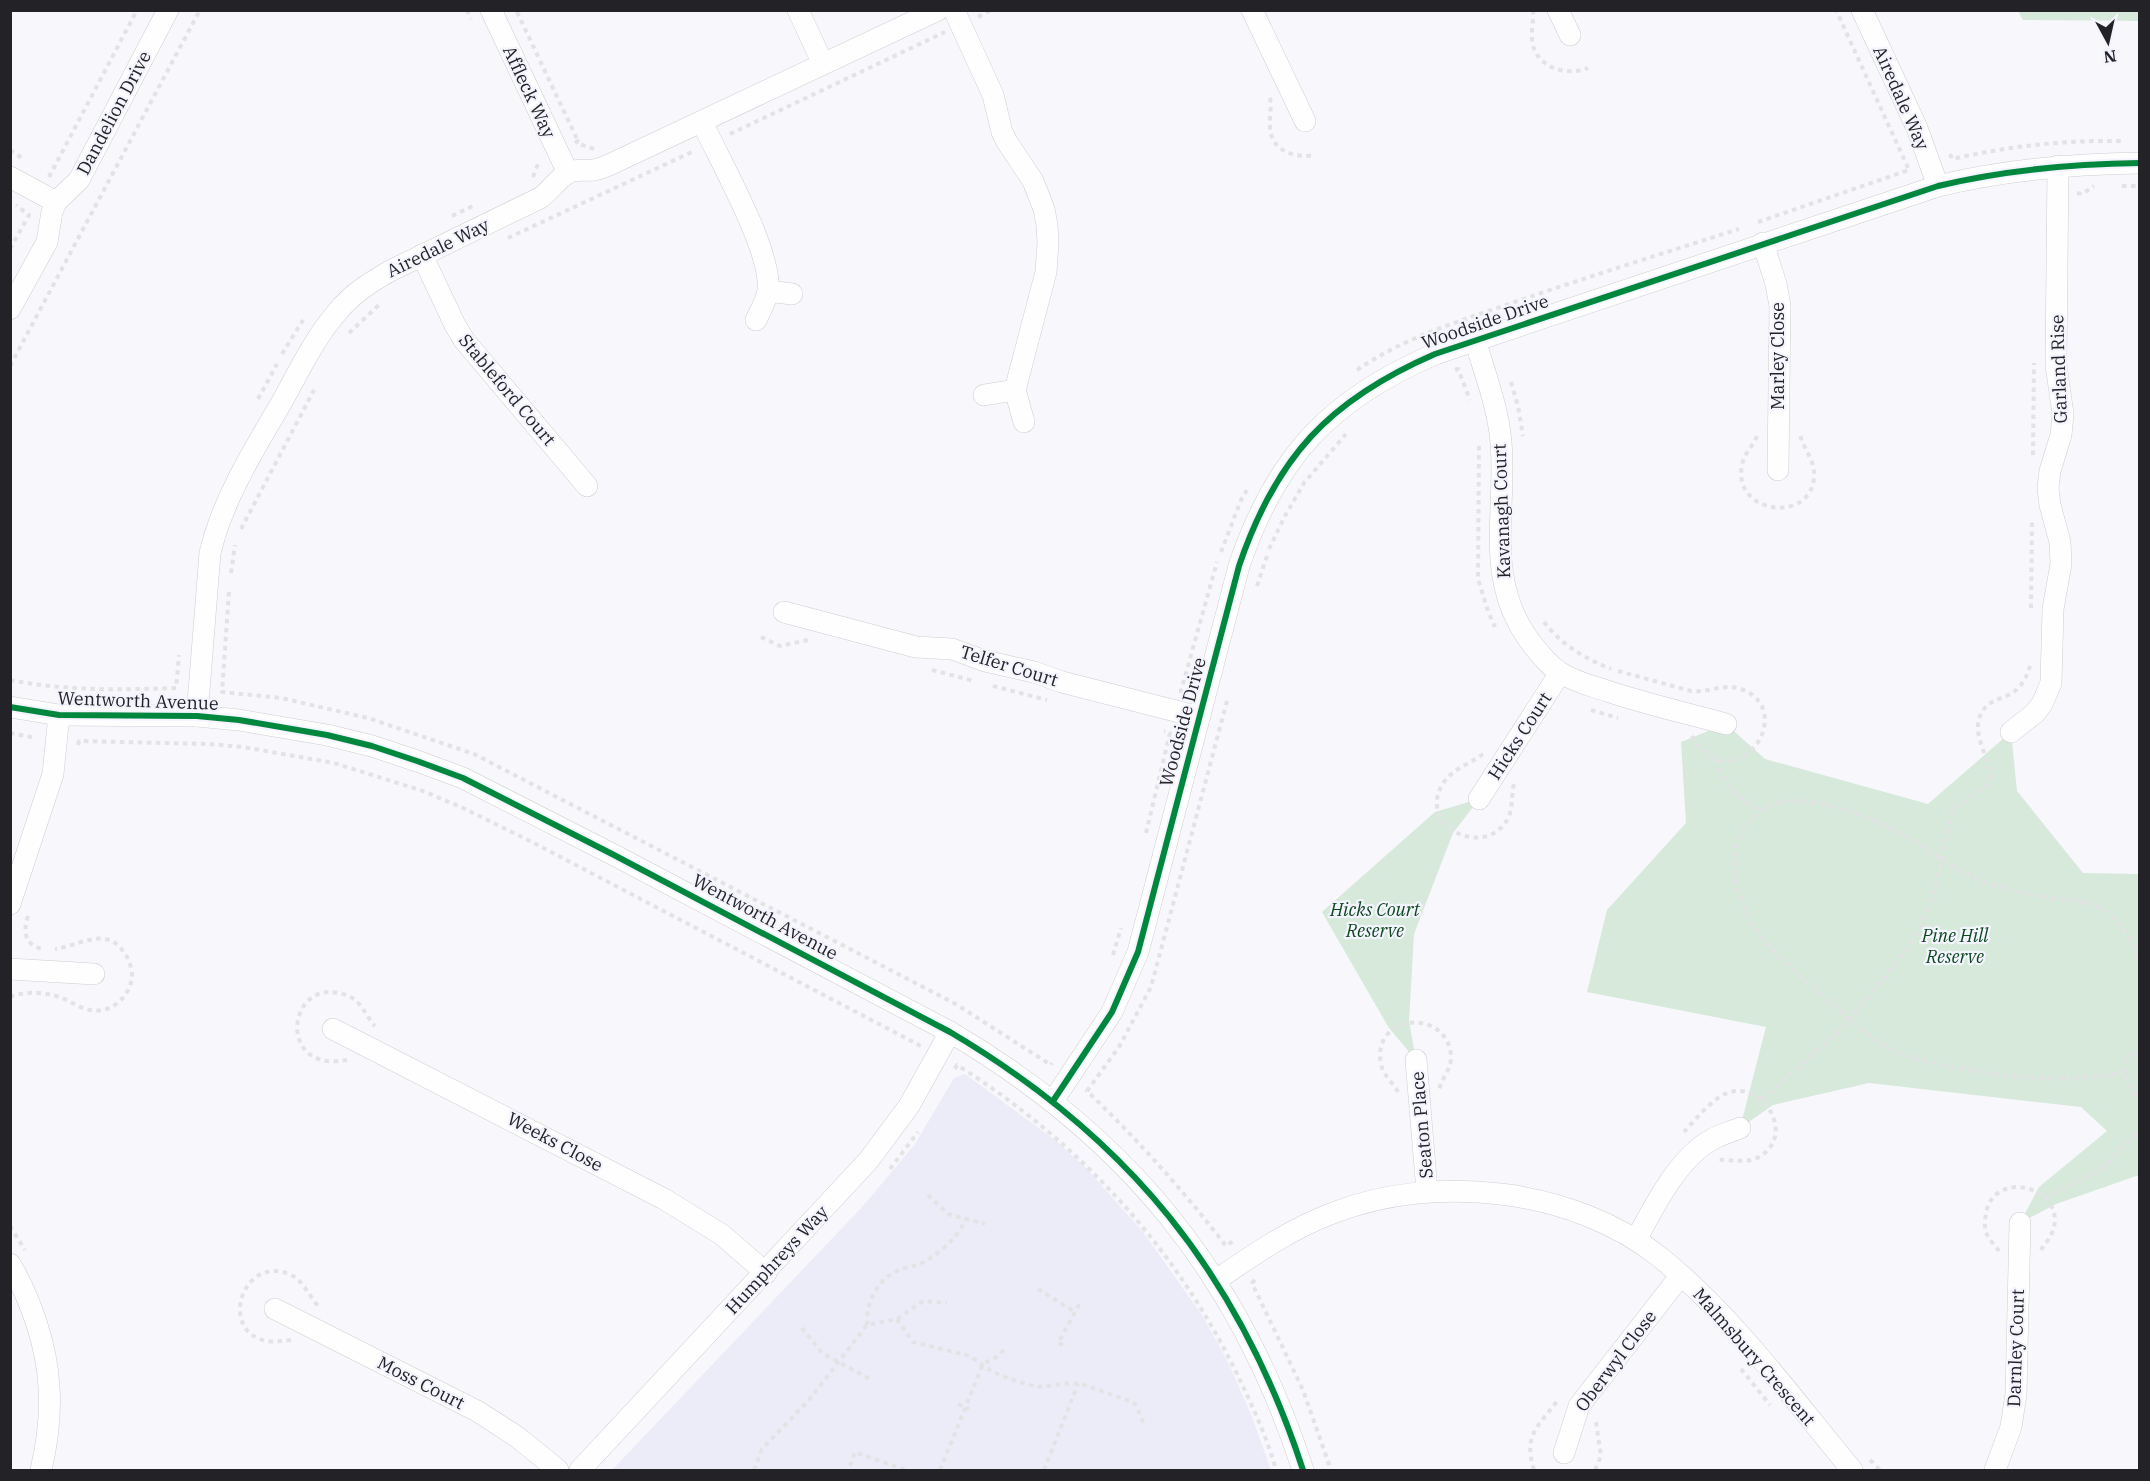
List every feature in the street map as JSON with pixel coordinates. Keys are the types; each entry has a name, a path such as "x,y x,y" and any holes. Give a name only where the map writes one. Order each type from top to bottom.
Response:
{"street":[{"name":"Dandelion Drive","path":"56,202 79,180 168,10"},
{"name":"Affleck Way","path":"491,10 568,173"},
{"path":"798,10 823,64"},
{"path":"568,173 578,170 595,170 609,165 938,10"},
{"path":"1252,10 1305,120"},
{"path":"1558,10 1570,35"},
{"name":"Airedale Way","path":"1862,10 1917,128 1938,186"},
{"path":"951,20 993,95 1007,142 1033,181 1044,209 1047,225 1046,272 1015,390 1024,422"},
{"path":"702,123 759,243 766,270 768,291 756,320"},
{"name":"Woodside Drive","path":"1053,1101 1099,1035 1135,960 1239,566 1250,535 1270,494 1288,465 1301,447 1332,416 1374,385 1410,365 1475,340 1938,186 1998,173 2058,166 2139,163"},
{"name":"Garland Rise","path":"2011,732 2035,713 2042,704 2051,683 2053,609 2061,564 2060,542 2050,505 2049,489 2050,471 2062,425 2063,405 2056,364 2058,166"},
{"name":"Airedale Way","path":"197,716 210,553 214,537 230,497 321,332 338,311 367,284 540,198 568,173"},
{"path":"10,177 56,202 47,242 10,309"},
{"name":"Marley Close","path":"1763,243 1776,284 1780,306 1778,470"},
{"name":"Stableford Court","path":"422,255 464,340 587,486"},
{"path":"768,291 792,294"},
{"name":"Kavanagh Court","path":"1475,340 1492,395 1499,428 1502,463 1500,561 1503,583 1514,613 1528,639 1547,662 1560,673 1628,698 1726,724"},
{"path":"984,394 1015,390"},
{"name":"Telfer Court","path":"784,612 916,647 952,649 985,661 1199,717"},
{"name":"Hicks Court","path":"1479,799 1560,673"},
{"name":"Wentworth Avenue","path":"10,707 60,715 197,716 281,726 383,749 463,778 614,855 984,1052 1053,1101 1097,1139 1133,1174 1196,1250 1239,1320 1266,1371 1303,1470"},
{"path":"20,907 52,774 60,715"},
{"path":"10,969 94,974"},
{"name":"Weeks Close","path":"333,1029 664,1199 721,1234 766,1273"},
{"name":"Humphreys Way","path":"580,1470 868,1161 887,1138 918,1090 950,1032"},
{"name":"Seaton Place","path":"1416,1060 1427,1191"},
{"path":"1636,1240 1665,1190 1687,1160 1713,1139 1740,1128"},
{"name":"Malmsbury Crescent","path":"1215,1281 1272,1242 1334,1212 1360,1204 1427,1191 1474,1192 1525,1199 1577,1213 1601,1222 1636,1240 1681,1275 1718,1311 1852,1470"},
{"name":"Darnley Court","path":"1995,1470 2011,1427 2016,1394 2019,1223"},
{"path":"10,1264 33,1315 46,1364 49,1411 46,1447 41,1470"},
{"name":"Oberwyl Close","path":"1564,1453 1579,1406 1681,1275"},
{"name":"Moss Court","path":"275,1309 477,1411 516,1436 558,1470"}],"path":[{"path":"49,177 137,10"},
{"path":"10,366 200,10"},
{"path":"516,10 578,141"},
{"path":"1533,10 1532,40 1535,51 1542,61 1550,67 1570,72 1588,68"},
{"path":"1836,10 1909,170"},
{"path":"722,138 951,20"},
{"path":"1269,93 1271,103 1269,128 1271,138 1276,145 1288,154 1305,157 1314,155"},
{"path":"508,239 700,148"},
{"path":"2074,192 2082,194 2092,186 2104,186"},
{"path":"2116,186 2139,186"},
{"path":"10,201 29,215 10,249"},
{"path":"347,334 388,297"},
{"path":"1447,373 1458,369"},
{"path":"1509,376 1518,406 1524,447"},
{"path":"222,692 231,570 238,536 317,384"},
{"path":"1255,591 1268,552 1304,483 1352,427"},
{"path":"1541,618 1557,637 1572,650 1589,660 1612,669 1691,691 1701,692 1721,687 1735,687 1753,696 1761,706 1764,732 1759,744 1739,759 1716,759 1705,752 1692,736 1686,733"},
{"path":"761,637 780,646 812,640"},
{"path":"921,667 977,681"},
{"path":"10,680 41,686 86,689 176,688"},
{"path":"988,684 1056,703"},
{"path":"1226,1246 1172,1178 1087,1091 1119,1047 1151,987 1229,694"},
{"path":"1584,707 1624,720"},
{"path":"1144,842 1170,733 1159,730"},
{"path":"10,733 36,738"},
{"path":"77,751 79,741 243,747 334,763 423,791 532,842 919,1045 914,1054"},
{"path":"1716,759 1721,777 1759,811"},
{"path":"1762,1099 1842,1029 1917,934 1934,892 1953,810 1959,803 1986,785 1989,779 1987,759"},
{"path":"2124,1072 2099,1077 2032,1077 1975,1071 1915,1059 1892,1050 1872,1038 1767,944 1746,909 1736,882 1733,856 1739,835 1759,811 1768,805 1792,801 1830,806 1875,821 1910,838 1941,860 1994,885 2032,894 2090,903 2102,909 2122,927 2139,963"},
{"path":"10,997 26,993 46,994 92,1010 102,1010 121,1000 128,992 132,973 125,952 118,944 109,940 87,939 58,949 40,949 33,946 25,937 20,907"},
{"path":"1110,962 1124,919"},
{"path":"2139,1045 2128,1059 2124,1072 2139,1103"},
{"path":"1051,1065 1057,1057"},
{"path":"957,1065 990,1086 1054,1135 1111,1189 1141,1223 1199,1303 1221,1340 1249,1399 1276,1470"},
{"path":"2045,1198 2102,1169 2139,1129"},
{"path":"928,1196 948,1214 985,1224"},
{"path":"754,1470 762,1449 809,1400 867,1325 868,1302 880,1285 898,1270 918,1264 951,1241 960,1232 966,1219"},
{"path":"1259,1277 1251,1283 1303,1390 1331,1470"},
{"path":"1038,1289 1075,1312"},
{"path":"1063,1345 1058,1343 1082,1300"},
{"path":"867,1325 897,1319 922,1301 947,1302"},
{"path":"897,1319 913,1342 970,1356 990,1371 1032,1386 1078,1384 1132,1402 1138,1409 1145,1427"},
{"path":"802,1328 822,1353 870,1379"},
{"path":"940,1470 983,1364 996,1358 1005,1349"},
{"path":"1734,1362 1771,1406"},
{"path":"1044,1470 1078,1384"},
{"path":"958,1404 967,1408"},
{"path":"1595,1470 1601,1456 1596,1417"},
{"path":"850,1466 855,1452 906,1470"}],"shaded area":[{"path":"965,1074 1055,1140 1087,1169 1143,1232 1202,1315 1229,1364 1252,1417 1271,1470 612,1470 863,1206 915,1144 954,1078"}],"green space":[{"path":"2018,11 2139,11 2139,21 2023,20"},
{"name":"Pine Hill Reserve","path":"1726,724 1765,759 1928,804 2011,732 2017,791 2083,873 2139,874 2139,1175 2056,1204 2020,1223 2039,1187 2107,1131 2081,1107 1869,1083 1773,1105 1740,1128 1766,1027 1587,992 1607,910 1686,823 1681,742"},
{"name":"Hicks Court Reserve","path":"1479,799 1453,833 1414,934 1409,1021 1416,1060 1389,1028 1322,912 1435,812"}],"cycle path":[{"path":"1053,1101 1112,1012 1138,952 1239,566 1254,527 1270,493 1289,463 1311,436 1336,413 1365,391 1435,354 1938,186 2038,169 2140,163"},
{"path":"10,707 59,715 197,716 239,720 327,735 372,746 417,761 463,778 950,1032 1014,1073 1071,1117 1123,1165 1169,1217 1210,1273 1246,1334 1277,1399 1303,1470"}]}
